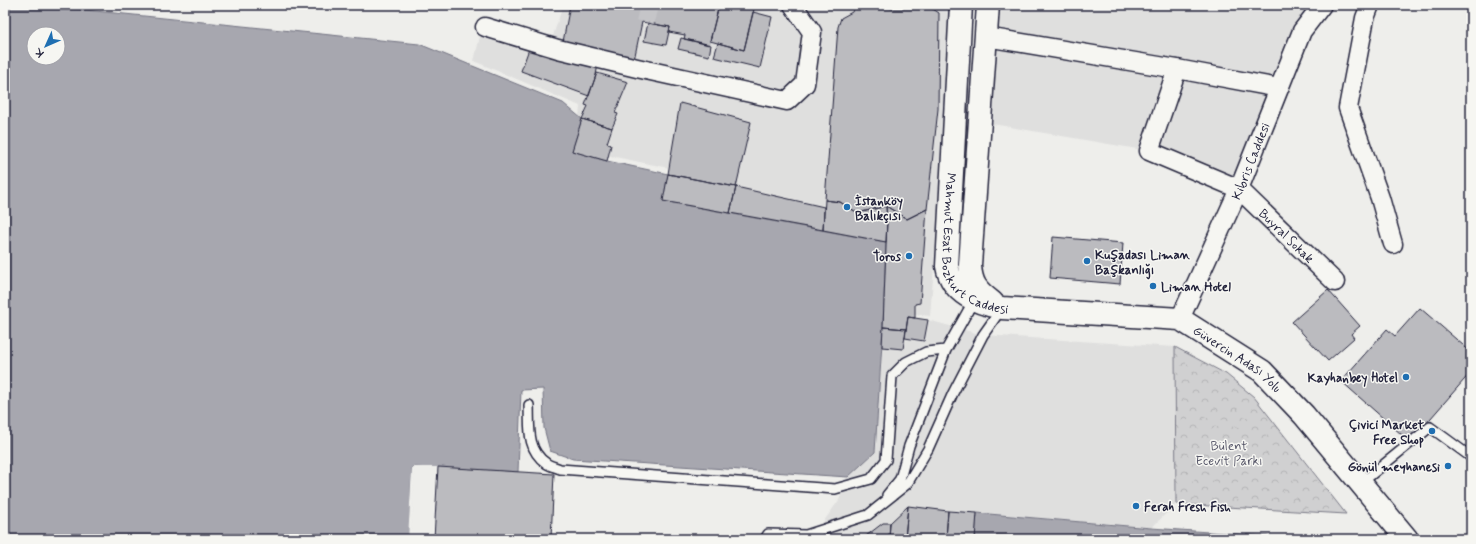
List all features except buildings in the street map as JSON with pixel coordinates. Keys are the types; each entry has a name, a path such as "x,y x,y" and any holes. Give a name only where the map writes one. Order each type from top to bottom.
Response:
{"main road":[{"name":"Mahmut Esat Bozkurt Caddesi","path":"961,5 947,266 949,277 958,289 974,300 1002,308"},
{"name":"Mahmut Esat Bozkurt Caddesi","path":"988,5 970,265 971,278 983,295 1002,308"},
{"name":"Güvercin Adası Yolu","path":"1002,308 1180,319 1262,370 1304,415 1407,539"}],"street":[{"path":"485,27 558,49 630,67 787,101 805,84 812,32 793,5"},
{"name":"Kibris Caddesi","path":"1180,319 1239,189 1302,31 1322,5"},
{"path":"1370,5 1365,18 1348,108 1380,198 1393,244"},
{"path":"986,37 1177,69 1279,88"},
{"path":"1177,69 1149,151 1239,189"},
{"name":"Buyral Sokak","path":"1239,189 1335,282"}],"lane":[{"path":"877,508 900,479 909,446 946,350 974,300"},
{"path":"765,539 768,534 806,535 868,515 907,484 928,449 953,393 983,335 1002,308"},
{"path":"529,405 530,441 537,454 546,463 560,469 835,489 871,479 886,460 892,376 906,362 926,352 946,350"},
{"path":"1361,483 1430,427 1471,457"}],"shaded area":[{"path":"5,5 36,5 419,44 563,103 582,119 572,151 607,161 668,174 663,201 886,242 883,327 875,452 848,477 573,459 550,451 544,428 543,389 521,390 518,472 412,467 409,539 5,539"},
{"path":"563,5 955,5 930,316 890,311 891,240 884,237 668,198 674,169 576,149 580,106 474,61 484,20 553,36"},
{"path":"989,5 1322,5 1239,189 1149,151 981,122"},
{"path":"908,317 928,320 983,335 1175,347 1176,504 1151,528 978,513 975,539 811,539 839,500 848,477 875,452 883,327 906,329"},
{"path":"977,513 1151,528 1309,539 975,539"}],"green space":[{"name":"Bülent Ecevit Parkı","path":"1175,347 1226,374 1254,397 1346,514 1176,504"}],"pier":[{"path":"412,467 438,467 438,469 414,469 411,539 408,539"}],"tunnel":[{"path":"645,22 649,5"}],"place":[{"name":"İstanköy Balıkçısı","path":"847,207"},
{"name":"Toros","path":"909,256"},
{"name":"Kuşadası Liman Başkanlığı","path":"1087,261"},
{"name":"Liman Hotel","path":"1153,286"},
{"name":"Kayhanbey Hotel","path":"1406,377"},
{"name":"Çivici Market Free Shop","path":"1432,431"},
{"name":"Gönül meyhanesi","path":"1448,466"},
{"name":"Ferah Fresh Fish","path":"1136,506"}]}
